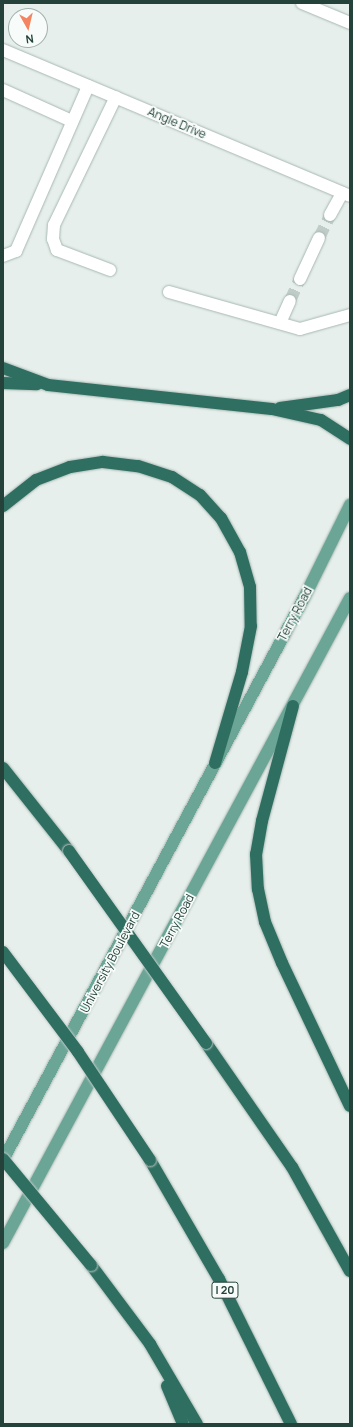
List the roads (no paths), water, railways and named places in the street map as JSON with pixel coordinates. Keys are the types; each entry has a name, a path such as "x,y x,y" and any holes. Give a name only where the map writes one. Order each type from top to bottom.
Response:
{"highway":[{"path":"3,368 48,385"},
{"path":"3,383 48,385 272,409 321,420 350,439"},
{"path":"272,409 338,400 350,395"},
{"path":"3,506 36,480 70,467 103,462 138,466 172,478 200,495 220,518 240,552 250,587 251,626 242,672 215,763"},
{"path":"293,706 262,821 256,854 258,889 266,922 280,956 350,1106"},
{"path":"4,768 69,851 292,1166 350,1271"},
{"name":"I 20","path":"3,952 78,1052 150,1160 219,1279 291,1424"},
{"path":"3,1160 91,1265 150,1344 197,1424"},
{"path":"150,1344 183,1424"}],"main road":[{"name":"Terry Road","path":"215,763 304,598 350,505"},
{"name":"Terry Road","path":"3,1243 350,598"},
{"name":"University Boulevard","path":"3,1160 215,763"}],"street":[{"path":"302,3 350,23"},
{"name":"Angle Drive","path":"3,50 346,195"},
{"path":"3,256 16,250 88,86"},
{"path":"3,90 72,121"},
{"path":"110,270 57,250 53,239 54,225 116,97"},
{"path":"330,215 346,195"},
{"path":"300,278 319,238"},
{"path":"169,292 300,329 350,315"},
{"path":"280,323 290,301"}],"tunnel":[{"path":"319,238 330,215"},
{"path":"290,301 300,279"}]}
